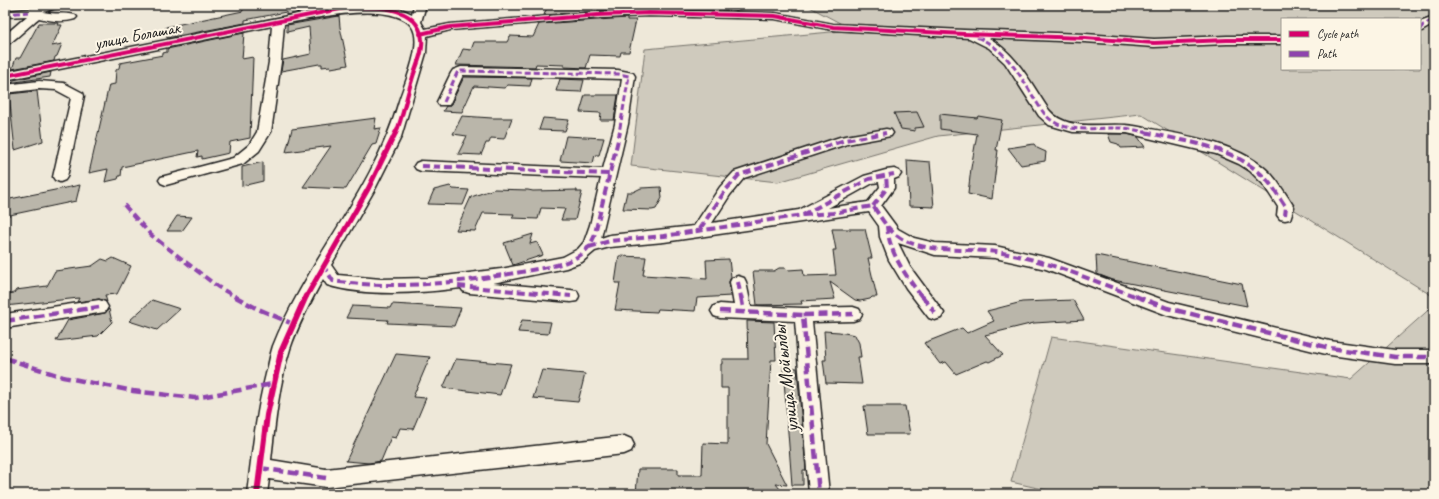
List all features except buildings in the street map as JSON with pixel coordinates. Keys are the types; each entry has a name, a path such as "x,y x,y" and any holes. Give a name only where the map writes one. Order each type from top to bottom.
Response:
{"street":[{"path":"5,42 34,13 55,5"},
{"path":"257,494 270,392 283,343 323,265 380,166 395,135 417,63 422,39 418,28 420,5"},
{"path":"649,13 659,10 662,5"},
{"name":"улица Болашак","path":"5,76 345,8 364,7 392,9 405,15 418,28"},
{"path":"5,14 34,13 54,18 71,17"},
{"path":"418,28 463,26 598,14 649,13 774,16 833,27 964,34 1085,38 1154,43 1227,40 1281,40"},
{"path":"1425,27 1426,23 1434,20"},
{"path":"166,180 238,161 254,148 264,132 275,62 278,21"},
{"path":"964,34 986,40 1005,54 1042,111 1057,124 1086,129 1120,128 1137,131 1205,145 1235,156 1264,176 1286,207 1284,215"},
{"path":"444,102 456,73 461,71 618,74 629,76 627,96 609,174 589,248"},
{"path":"5,89 39,85 59,86 78,96 60,178"},
{"path":"700,229 725,191 739,175 845,140 886,133"},
{"path":"421,166 609,174"},
{"path":"323,265 333,281 360,286 443,284 477,280 561,264 580,255 589,248 616,240 664,236 700,229 803,214 833,213 872,206 887,188 890,174 869,179 803,214"},
{"path":"872,206 892,233 909,242 928,247 965,251 995,252 1049,264 1168,308 1330,348 1395,357 1434,357"},
{"path":"887,226 886,235 908,278 935,314"},
{"path":"738,282 744,312"},
{"path":"443,284 571,296"},
{"path":"5,321 99,307"},
{"name":"улица Мойылды","path":"720,311 803,315 819,494"},
{"path":"803,315 853,314"},
{"path":"260,468 326,478 624,445"}],"shaded area":[{"path":"806,5 1434,5 1434,297 1141,114 938,136 778,182 631,166 645,49 853,30"},
{"path":"1434,305 1434,494 1064,494 1011,482 1051,337 1351,379"}],"marked path":[{"path":"5,14 30,12"},
{"path":"1421,28 1423,25 1434,20"},
{"path":"977,37 987,41 1003,54 1017,70 1043,112 1053,122 1080,129 1132,129 1207,146 1232,155 1243,160 1267,180 1286,207 1285,215"},
{"path":"323,265 333,281 381,286 429,285 477,279 560,264 584,253 589,247 596,231 618,140 629,76 618,74 461,71 457,73 444,102"},
{"path":"700,229 725,191 739,175 845,140 886,133"},
{"path":"421,166 609,174"},
{"path":"589,247 610,241 664,236 803,215 869,179 894,174"},
{"path":"873,206 887,188 886,175"},
{"path":"124,205 151,235 218,287 256,308 293,324"},
{"path":"803,215 833,213 873,206 892,233 909,242 935,249 995,252 1049,264 1167,308 1330,348 1395,357 1434,357"},
{"path":"887,226 891,248 897,260 904,272 935,313"},
{"path":"738,282 744,312"},
{"path":"458,286 571,296"},
{"path":"5,321 99,307"},
{"path":"720,311 803,315 819,494"},
{"path":"803,315 853,314"},
{"path":"5,358 63,377 133,391 195,398 273,384"},
{"path":"260,468 326,478"}],"cycle path":[{"path":"5,76 345,8 367,7 391,10 402,13 411,19 418,27 422,38 420,53 397,130 368,189 309,290 296,315 282,348 267,415 257,494"},
{"path":"420,34 450,27 598,15 649,13 775,16 833,27 964,34 1085,38 1154,43 1227,40 1281,40"}]}
